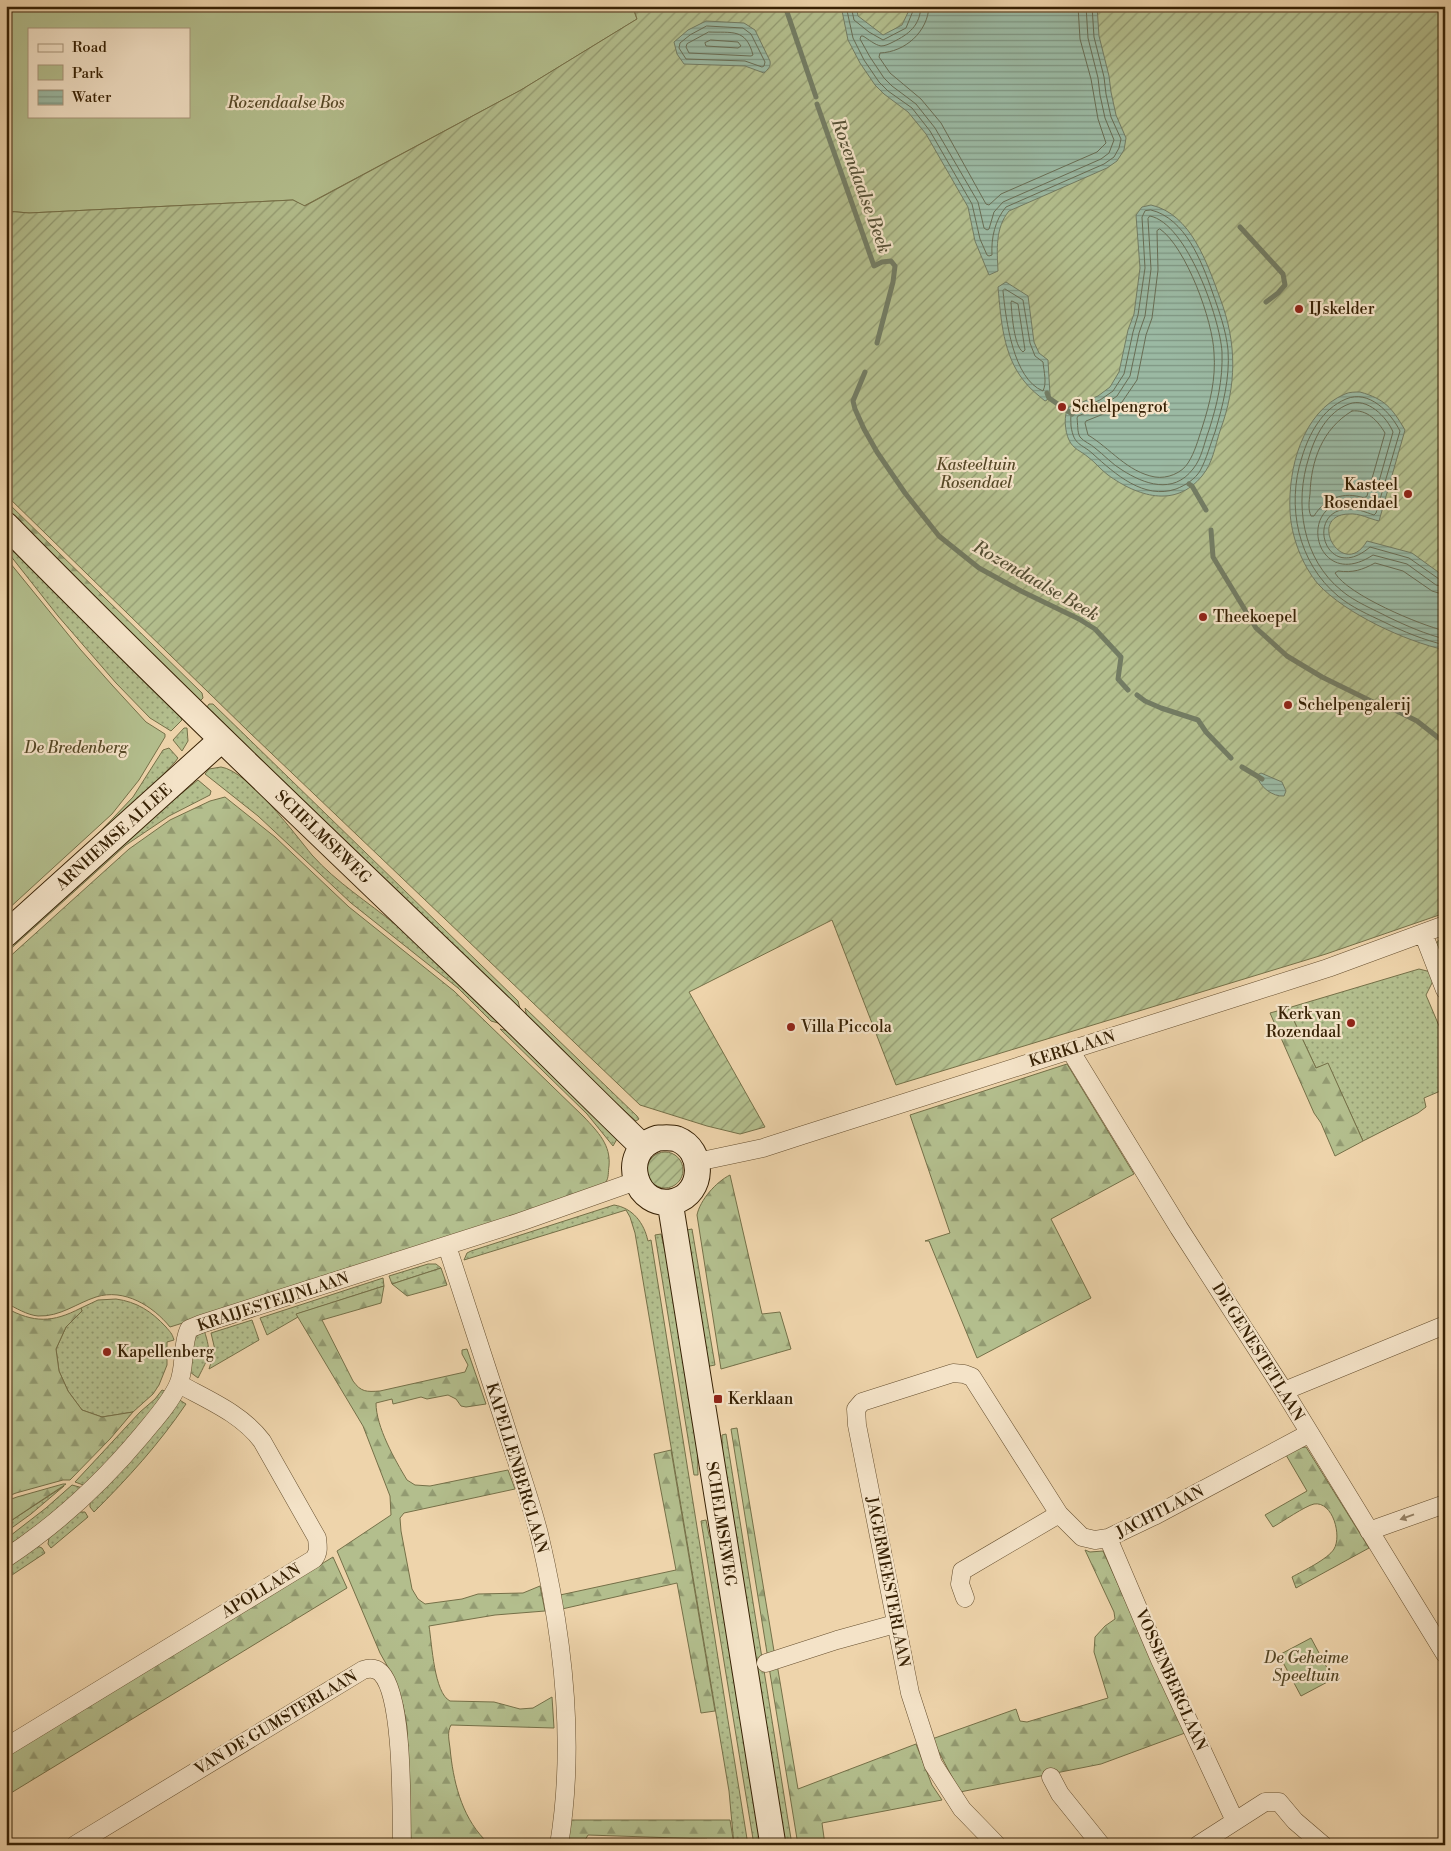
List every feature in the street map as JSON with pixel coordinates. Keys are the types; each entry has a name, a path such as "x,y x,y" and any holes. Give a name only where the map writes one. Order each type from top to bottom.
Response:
{"main road":[{"name":"SCHELMSEWEG","path":"6,525 221,740 520,1026 643,1147"},
{"name":"ARNHEMSE ALLEE","path":"6,934 221,740"},
{"path":"658,1138 678,1140 688,1147 697,1162 696,1180 684,1198 670,1202 655,1200 626,1185 634,1171 635,1160 643,1147 649,1141 658,1138"},
{"name":"SCHELMSEWEG","path":"670,1202 773,1845"}],"street":[{"name":"KERKLAAN","path":"697,1162 763,1148 1319,971 1445,925"},
{"path":"1423,933 1445,990"},
{"name":"DE GENESTETLAAN","path":"1070,1050 1179,1228 1284,1391 1308,1434 1445,1654"},
{"name":"KRAIJESTEIJNLAAN","path":"6,1558 38,1537 62,1517 107,1474 158,1416 179,1384 184,1338 189,1329 561,1209 626,1185"},
{"name":"KAPELLENBERGLAAN","path":"447,1246 532,1507 549,1579 559,1639 565,1704 565,1776 559,1845"},
{"path":"1284,1391 1445,1325"},
{"name":"JAGERMEESTERLAAN","path":"998,1845 962,1809 933,1764 910,1692 895,1624 857,1425 856,1409 862,1402 953,1373 972,1377 1059,1514"},
{"name":"APOLLAAN","path":"6,1747 314,1559 317,1554 319,1548 317,1538 254,1430 237,1417 179,1384"},
{"name":"JACHTLAAN","path":"1059,1514 1082,1537 1095,1540 1108,1538 1154,1516 1308,1434"},
{"path":"1370,1531 1445,1504"},
{"path":"965,1598 960,1584 962,1571 1059,1514"},
{"name":"VOSSENBERGLAAN","path":"1108,1538 1160,1660 1235,1821"},
{"path":"766,1663 895,1624"},
{"name":"VAN DE GUMSTERLAAN","path":"75,1845 368,1668 381,1673 392,1699 397,1720 402,1845"},
{"path":"1051,1777 1060,1794 1101,1845"},
{"path":"1198,1845 1265,1802 1279,1802 1295,1821 1314,1839 1324,1845"}],"green space":[{"name":"Rozendaalse Bos","path":"6,6 632,6 637,19 521,90 304,206 293,200 29,213 6,211"},
{"name":"Kasteeltuin Rosendael","path":"633,6 1445,6 1445,913 1326,954 896,1085 832,920 689,992 765,1127 740,1134 707,1126 640,1105 249,732 6,495 6,211 29,213 293,200 305,206 521,90 637,19"},
{"path":"6,501 202,693 203,698 200,701 6,512"},
{"path":"6,538 96,634 181,718 182,720 171,731 150,718 116,683 58,616 6,550"},
{"name":"De Bredenberg","path":"6,558 80,649 146,722 165,734 165,737 139,780 112,814 6,911"},
{"path":"209,704 213,704 518,1001 522,1016 207,707"},
{"path":"184,728 187,728 188,741 182,751 173,740"},
{"path":"169,748 178,758 175,762 119,822 95,837 133,797 163,750"},
{"path":"221,767 232,771 244,779 270,804 322,865 410,937 505,1025 491,1021 458,988 351,903 258,816 205,774 209,769"},
{"path":"198,780 211,791 210,795 169,816 126,845 6,953 6,947 123,841"},
{"path":"225,797 275,837 349,907 454,991 584,1117 606,1145 609,1158 607,1180 576,1197 442,1242 170,1327 146,1306 127,1297 117,1295 96,1297 46,1316 26,1313 6,1303 6,960 129,849 170,820 210,801"},
{"path":"1445,938 1445,971 1435,945 1439,940"},
{"path":"1419,969 1431,972 1434,979 1426,995 1445,1040 1445,1089 1424,1098 1426,1107 1418,1113 1363,1141 1328,1064 1316,1068 1288,1008"},
{"path":"525,1008 639,1119 636,1121 528,1022"},
{"path":"1288,1008 1316,1068 1328,1063 1363,1141 1335,1156 1270,1013"},
{"path":"500,1029 515,1033 565,1082 617,1139 613,1146 587,1114"},
{"path":"1067,1064 1134,1174 1051,1219 1091,1298 977,1358 929,1241 925,1241 950,1233 910,1115"},
{"path":"665,1152 672,1153 678,1157 682,1163 682,1177 678,1183 672,1187 665,1188 658,1187 652,1183 648,1177 647,1170 648,1163 652,1157 658,1153"},
{"path":"730,1175 762,1314 780,1312 791,1349 721,1369 697,1215 701,1203 709,1192"},
{"path":"614,1205 627,1209 637,1217 644,1228 648,1241 651,1240 748,1845 734,1845 729,1791 635,1233 630,1217 626,1210 464,1260 467,1253 471,1251"},
{"path":"692,1229 715,1365 705,1367 687,1230"},
{"path":"661,1234 669,1268 697,1432 698,1475 694,1475 655,1235"},
{"path":"428,1264 436,1264 441,1268 392,1284 389,1276"},
{"path":"441,1268 447,1285 407,1296 392,1284"},
{"path":"383,1278 384,1286 297,1314 298,1317 267,1335 260,1318"},
{"path":"384,1286 381,1303 322,1320 356,1385 364,1390 380,1391 465,1372 468,1365 462,1350 467,1349 486,1404 461,1406 456,1399 448,1395 427,1399 421,1397 393,1404 392,1399 376,1403 383,1433 407,1480 415,1485 430,1486 508,1470 515,1489 404,1513 400,1518 401,1531 412,1589 418,1599 425,1604 462,1599 478,1594 523,1593 540,1586 545,1611 495,1615 429,1626 437,1678 440,1688 450,1701 494,1702 520,1709 533,1708 552,1697 554,1728 451,1725 449,1739 451,1760 459,1796 469,1819 484,1839 450,1839 445,1845 411,1845 407,1727 403,1705 393,1676 380,1653 337,1551 391,1515 390,1496 363,1426 296,1314"},
{"path":"116,1299 131,1302 155,1316 172,1334 174,1340 167,1342 167,1365 153,1394 133,1412 102,1417 82,1410 68,1391 59,1371 56,1349 66,1327 82,1311 81,1308 98,1300"},
{"path":"6,1308 34,1319 52,1319 81,1308 82,1311 66,1327 56,1349 59,1371 68,1391 82,1410 102,1417 133,1412 70,1480 63,1480 6,1497"},
{"path":"252,1320 259,1340 209,1369 215,1350 211,1333"},
{"path":"204,1330 209,1350 205,1365 198,1378 190,1372 193,1339"},
{"path":"162,1390 165,1391 148,1417 86,1486 75,1482 140,1412 155,1399"},
{"path":"178,1399 186,1404 176,1419 143,1460 94,1512 90,1507 90,1501"},
{"path":"737,1428 775,1657 768,1659 731,1429"},
{"path":"726,1434 792,1845 782,1845 723,1476 722,1435"},
{"path":"1306,1447 1369,1548 1296,1588 1292,1577 1315,1565 1331,1553 1337,1536 1331,1513 1321,1505 1310,1505 1273,1527 1265,1515 1307,1491 1286,1455 1298,1448"},
{"path":"671,1450 715,1711 701,1713 677,1583 562,1609 560,1595 676,1570 654,1454"},
{"path":"66,1484 6,1524 6,1501"},
{"path":"72,1485 83,1488 69,1502 6,1549 6,1539"},
{"path":"64,1486 31,1514 6,1532 6,1524"},
{"path":"79,1512 85,1512 88,1517 51,1548 48,1544 49,1538"},
{"path":"706,1520 709,1535 716,1549 765,1845 754,1845 701,1521"},
{"path":"37,1546 42,1548 45,1553 6,1579 6,1567"},
{"path":"1085,1550 1090,1552 1103,1551 1185,1733 1101,1764 960,1792 932,1739 1016,1709 1020,1721 1027,1722 1108,1698 1094,1652 1095,1637 1115,1619 1114,1612"},
{"path":"333,1557 347,1588 6,1796 6,1757"},
{"name":"De Geheime Speeltuin","path":"1311,1638 1333,1679 1301,1696 1279,1655"},
{"path":"777,1664 798,1789 916,1744 932,1785 942,1800 822,1823 825,1845 798,1845 769,1667"},
{"path":"568,1820 730,1820 734,1845 713,1845 707,1839 588,1835 582,1845 568,1845 566,1843"}],"water":[{"path":"841,6 856,6 858,16 883,35 902,25 911,6 1097,6 1099,36 1116,115 1126,138 1124,150 1117,161 1107,168 1009,211 1004,218 999,232 997,247 998,271 989,275 975,241 968,207 926,134 908,112 875,85 860,63 848,40"},
{"path":"706,21 744,23 755,30 770,61 768,69 764,73 745,66 684,64 677,54 674,42 688,30"},
{"path":"1151,205 1165,210 1177,218 1196,242 1226,315 1230,331 1233,364 1230,397 1226,414 1206,471 1191,486 1180,493 1168,496 1156,496 1131,489 1108,475 1073,446 1068,437 1065,423 1069,407 1098,396 1110,387 1119,372 1128,330 1134,314 1140,268 1136,215 1142,207"},
{"path":"1006,282 1028,296 1034,342 1039,353 1048,360 1050,395 1045,401 1024,381 1011,360 1007,349 998,287"},
{"path":"1360,392 1376,398 1387,405 1405,430 1379,521 1353,514 1336,517 1330,524 1329,534 1332,543 1339,551 1348,554 1358,552 1367,541 1412,553 1445,577 1445,650 1395,633 1344,606 1318,584 1298,550 1291,521 1290,495 1295,460 1301,443 1308,428 1330,402 1347,393"},
{"path":"1261,773 1282,782 1286,791 1284,796 1275,795 1264,787 1257,775"}],"waterway":[{"name":"Rozendaalse Beek","path":"785,6 816,97"},
{"name":"Rozendaalse Beek","path":"817,104 874,266 882,262 891,261 895,266 893,282 877,343"},
{"name":"Rozendaalse Beek","path":"1240,227 1283,274 1285,285 1266,302"},
{"name":"Rozendaalse Beek","path":"865,372 853,401 864,429 905,493 939,536 979,568 1095,629 1121,657 1118,679 1128,690"},
{"name":"Rozendaalse Beek","path":"1047,393 1049,398 1072,414"},
{"name":"Rozendaalse Beek","path":"1189,484 1206,510"},
{"name":"Rozendaalse Beek","path":"1211,530 1213,557 1256,628 1287,656 1322,677 1417,721 1445,743"},
{"name":"Rozendaalse Beek","path":"1137,695 1161,708 1198,720 1206,732 1231,758"},
{"name":"Rozendaalse Beek","path":"1242,767 1262,779"}],"place":[{"name":"IJskelder","path":"1299,309"},
{"name":"Schelpengrot","path":"1062,407"},
{"name":"Kasteel Rosendael","path":"1408,494"},
{"name":"Theekoepel","path":"1203,617"},
{"name":"Schelpengalerij","path":"1288,705"},
{"name":"Kerk van Rozendaal","path":"1351,1023"},
{"name":"Villa Piccola","path":"791,1027"},
{"name":"Kapellenberg","path":"107,1352"},
{"name":"Kerklaan","path":"718,1399"}]}
